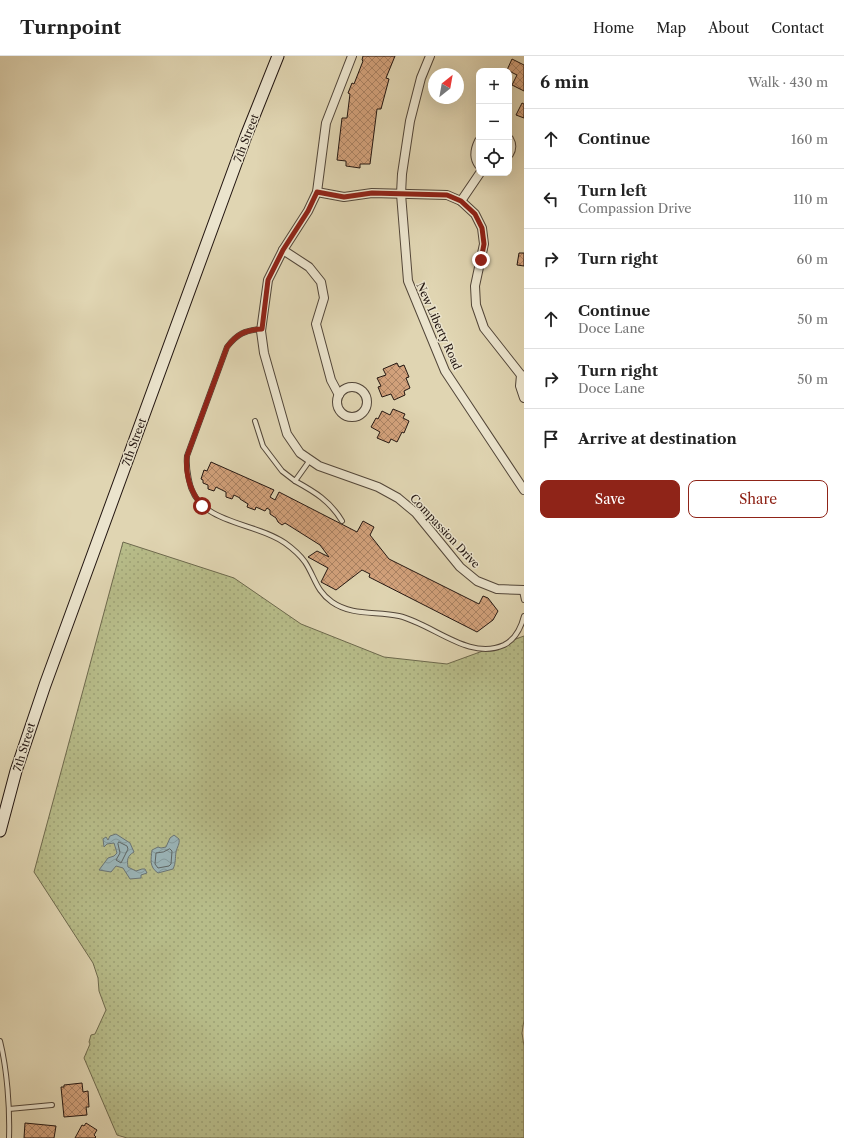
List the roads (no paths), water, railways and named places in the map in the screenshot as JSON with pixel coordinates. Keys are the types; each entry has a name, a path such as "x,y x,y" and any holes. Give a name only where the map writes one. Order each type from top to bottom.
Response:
{"street":[{"name":"7th Street","path":"0,831 16,771 42,692 241,151 278,56"},
{"name":"Compassion Drive","path":"352,56 326,123 317,192 308,211 283,250 268,280 262,329 264,353 287,434 300,453 319,466 378,487 398,498 416,513 460,567 477,581 497,589 523,590"},
{"name":"New Liberty Road","path":"430,56 421,78 403,156 401,194 408,280 445,371 524,490"},
{"path":"476,147 476,158"},
{"path":"461,201 478,176"},
{"path":"317,192 344,197 372,193 447,195 461,201 475,214 482,228 484,244 475,286 476,305 484,328 522,376 520,386 524,398"},
{"path":"283,250 309,266 321,282 324,298 316,324 331,380 339,395"}],"lane":[{"path":"262,329 239,334 227,347 187,456 186,468 192,492 202,506 215,514 265,533 287,545 304,561 319,590 332,602 345,609 358,613 399,616 422,624 472,647 488,649 495,648 512,640 520,629 524,616"},
{"path":"255,421 263,446 282,471 329,503 342,521"},
{"path":"295,481 310,460"},
{"path":"523,590 524,600"},
{"path":"0,1040 5,1066 9,1109 9,1138"},
{"path":"9,1109 52,1105"}],"water":[{"path":"116,834 130,843 134,852 128,858 128,867 136,871 145,869 147,873 141,875 141,878 130,879 123,868 116,866 111,872 99,870 108,858 117,853 114,843 107,844 104,847 103,839 106,837 108,840 110,836"},
{"path":"174,835 179,839 179,844 176,852 174,867 173,869 158,873 152,865 152,850 158,847 166,847 170,838"}]}
